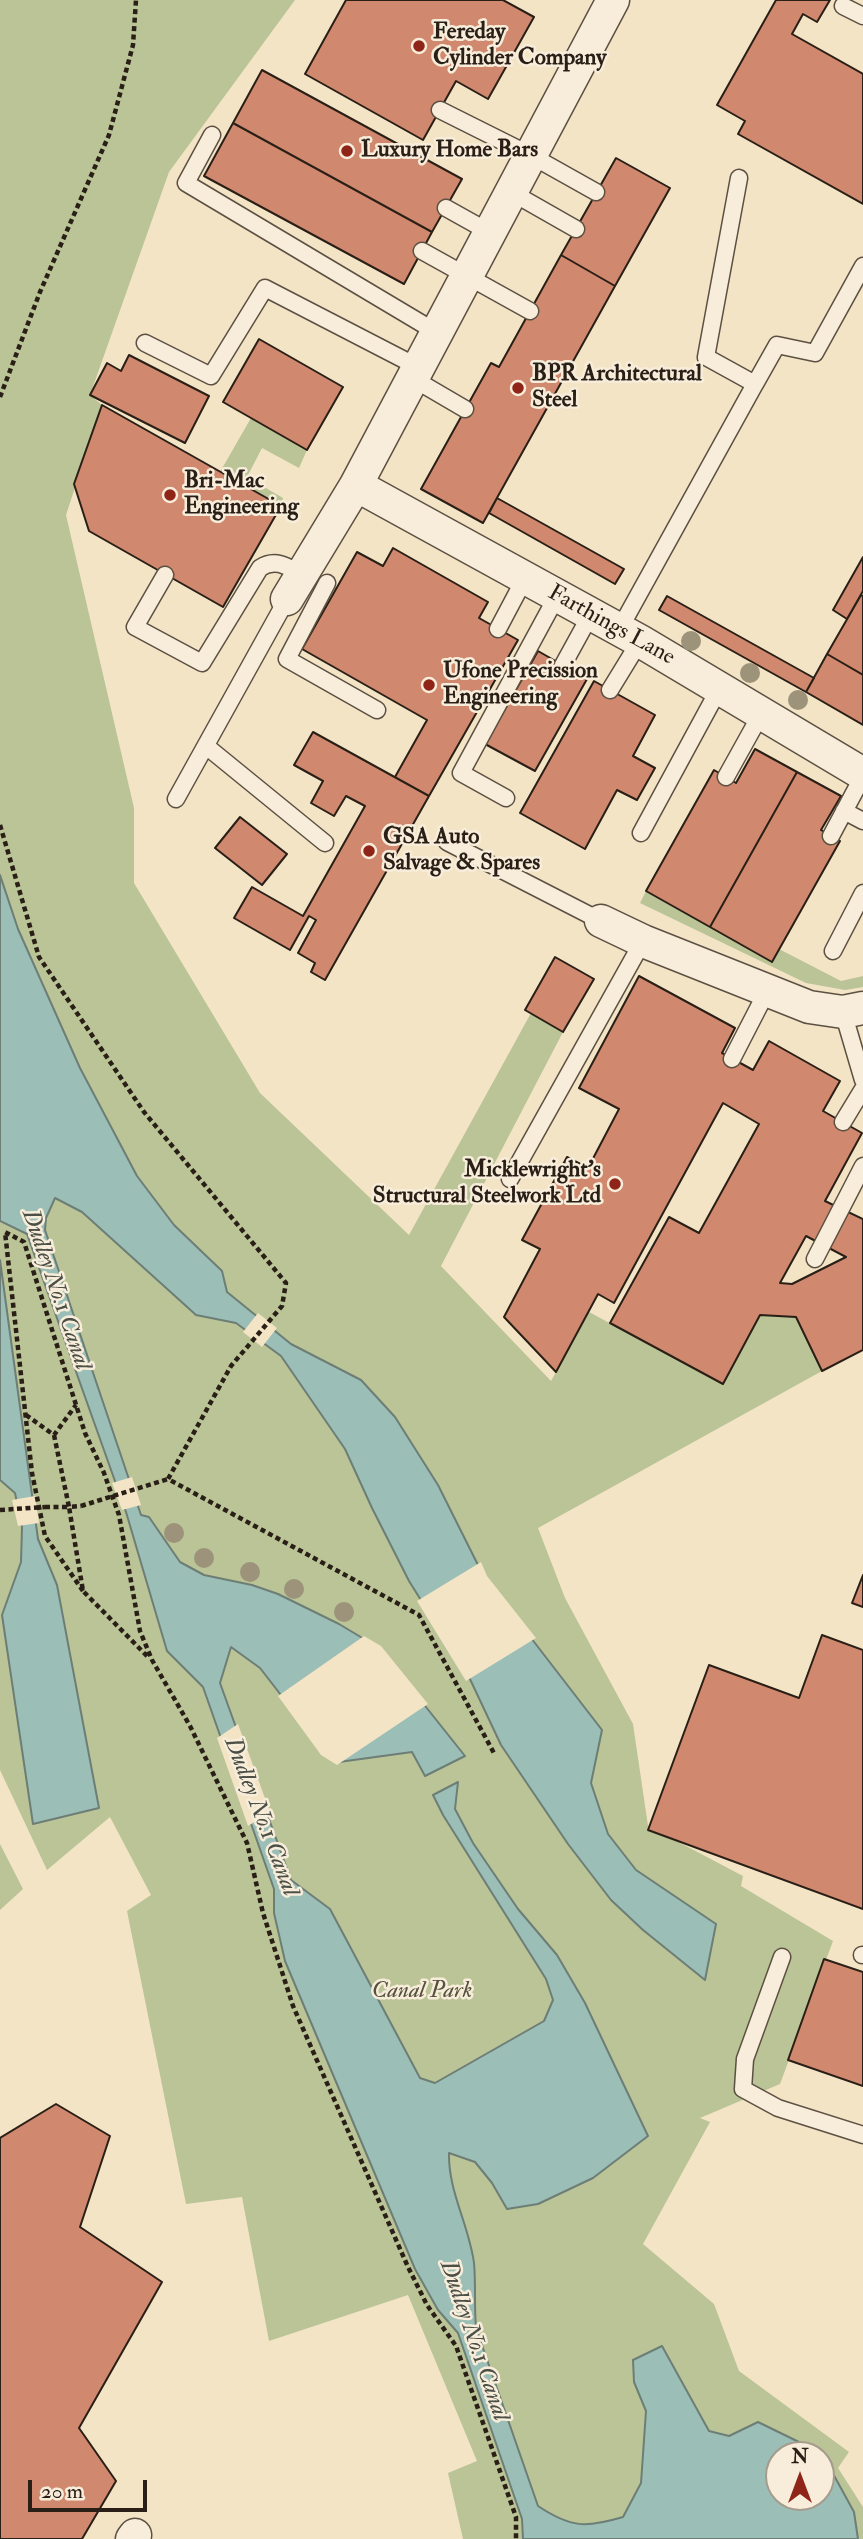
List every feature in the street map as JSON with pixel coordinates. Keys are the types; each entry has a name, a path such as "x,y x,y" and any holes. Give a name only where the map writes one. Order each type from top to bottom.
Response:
{"street":[{"path":"311,583 356,485 609,1"},
{"name":"Farthings Lane","path":"356,485 630,636 863,775"},
{"path":"601,921 643,941 808,1007 853,1010"}],"lane":[{"path":"843,6 863,16"},
{"path":"440,110 596,192"},
{"path":"212,135 186,183 436,332"},
{"path":"739,178 706,357 755,384"},
{"path":"511,192 576,229"},
{"path":"446,208 489,232"},
{"path":"422,251 530,311"},
{"path":"610,691 630,636 777,345 815,353 863,266"},
{"path":"145,343 211,376 265,288 415,372 465,409"},
{"path":"165,575 135,627 202,663 260,568 268,563 281,563 311,583"},
{"path":"498,629 525,578"},
{"path":"311,583 286,659 377,710"},
{"path":"176,799 206,746 311,583"},
{"path":"506,798 461,774 557,596"},
{"path":"563,665 591,614"},
{"path":"640,833 719,688"},
{"path":"726,777 761,713"},
{"path":"206,746 325,843"},
{"path":"831,836 863,775"},
{"path":"844,811 863,821"},
{"path":"447,842 601,921"},
{"path":"833,951 863,894"},
{"path":"510,1179 643,941"},
{"path":"732,1059 767,991"},
{"path":"853,1010 863,1080"},
{"path":"844,1122 863,1089"},
{"path":"815,1259 863,1166"},
{"path":"782,1957 746,2059 743,2089 778,2108 863,2135"}],"path":[{"path":"0,397 40,292 109,135 134,45 136,0"},
{"path":"0,825 39,957 144,1112 286,1283 282,1306 231,1366 168,1479 81,1506 0,1510"},
{"path":"152,1660 83,1591 45,1536 32,1473 5,1232 24,1242 85,1433 104,1473 119,1515 140,1631 152,1660 190,1726 247,1843 263,1913 293,2006 408,2267 427,2305 456,2346 516,2517 516,2539"},
{"path":"54,1435 76,1405"},
{"path":"26,1415 54,1435 83,1591"},
{"path":"168,1479 419,1615 495,1755"}],"green space":[{"name":"Canal Park","path":"0,0 295,0 169,172 90,395 102,405 66,515 134,808 134,883 260,1093 409,1235 531,1013 563,1032 441,1266 551,1381 589,1312 723,1384 760,1315 796,1317 822,1371 538,1528 565,1598 633,1724 648,1826 743,1876 741,1886 833,1941 780,2084 700,2118 710,2122 643,2244 714,2304 739,2371 834,2441 765,2441 765,2511 835,2511 835,2442 849,2452 838,2468 863,2507 863,2539 463,2539 448,2473 477,2461 408,2295 269,2341 242,2197 186,2204 127,1911 151,1895 110,1817 47,1870 0,1770"},
{"path":"251,418 307,450 299,468 262,448 247,477 283,498 281,506 220,472"},
{"path":"646,891 772,962 779,949 841,981 863,976 863,987 845,990 806,983 640,903"},
{"path":"0,1844 23,1889 0,1910"}],"water":[{"name":"Dudley No.1 Canal","path":"0,875 18,929 80,1068 137,1176 174,1225 222,1271 227,1292 291,1344 361,1380 395,1417 438,1485 484,1577 602,1730 591,1783 608,1834 636,1870 716,1924 705,1980 643,1930 611,1900 568,1844 501,1745 469,1677 409,1581 345,1449 281,1356 236,1323 196,1315 82,1212 55,1198 46,1218 45,1230 141,1515 149,1517 180,1562 204,1575 252,1585 278,1594 339,1624 379,1648 465,1756 425,1776 412,1752 339,1762 260,1668 231,1647 220,1683 291,1880 330,1909 420,2078 435,2083 544,2021 553,2000 546,1979 433,1795 458,1782 455,1809 473,1843 518,1909 557,1955 585,2003 648,2136 593,2178 538,2204 507,2209 492,2183 475,2162 449,2153 452,2181 474,2263 476,2328 538,2506 560,2519 579,2524 599,2523 623,2517 641,2483 646,2411 634,2382 633,2360 662,2346 709,2431 729,2436 758,2422 797,2441 765,2441 765,2511 835,2511 835,2477 854,2512 858,2539 523,2539 522,2519 458,2333 438,2310 415,2269 285,1961 274,1913 274,1889 203,1687 167,1651 126,1512 27,1234 0,1221"},
{"path":"0,1260 38,1539 57,1585 99,1808 33,1824 2,1615 21,1562 22,1527 15,1493 0,1480"}],"pier":[{"path":"258,1313 277,1328 262,1347 243,1332"},
{"path":"132,1477 141,1505 122,1510 112,1483"},
{"path":"35,1496 39,1523 18,1526 12,1500"},
{"path":"481,1562 487,1576 536,1638 466,1681 417,1601"},
{"path":"364,1636 381,1646 428,1704 337,1765 321,1755 278,1696"},
{"path":"238,1724 270,1812 248,1826 217,1738"}],"building":[{"name":"Fereday Cylinder Company","path":"346,0 503,0 534,17 488,99 456,81 423,140 305,74"},
{"path":"776,0 830,0 817,22 803,14 792,34 863,74 863,204 738,134 745,121 717,105"},
{"name":"Luxury Home Bars","path":"262,70 462,179 432,232 233,123"},
{"path":"233,123 432,232 404,284 204,176"},
{"path":"616,158 670,188 615,286 561,255"},
{"name":"BPR Architectural Steel","path":"561,255 615,286 483,523 421,489 491,363 499,367"},
{"path":"259,339 343,387 307,450 223,402"},
{"path":"129,355 209,396 185,443 90,395 107,363 121,371"},
{"name":"Bri-Mac Engineering","path":"102,405 281,506 223,607 89,531 74,484"},
{"path":"497,498 624,569 615,584 489,513"},
{"name":"Ufone Precission Engineering","path":"393,548 488,602 479,618 518,640 429,796 395,777 427,720 302,649 357,552 383,566"},
{"path":"863,557 863,591 847,619 833,610"},
{"path":"861,595 863,596 863,675 827,654"},
{"path":"667,596 814,678 806,692 659,610"},
{"path":"538,651 587,679 535,771 485,744"},
{"path":"827,654 863,675 863,725 806,692"},
{"path":"594,681 655,715 633,756 655,768 637,800 617,790 585,849 520,813"},
{"name":"GSA Auto Salvage & Spares","path":"313,732 429,796 325,980 311,972 315,963 298,953 316,920 309,916 290,950 234,918 252,887 303,916 365,806 346,796 334,816 311,803 323,781 294,765"},
{"path":"755,749 797,772 710,927 646,891 714,770 736,783"},
{"path":"797,772 841,796 821,830 840,841 772,962 710,927"},
{"path":"240,817 287,854 262,885 215,848"},
{"path":"555,957 594,979 563,1032 525,1010"},
{"name":"Micklewright's Structural Steelwork Ltd","path":"639,976 735,1028 722,1053 753,1070 769,1041 840,1081 823,1111 862,1133 825,1201 863,1219 863,1350 822,1371 796,1317 760,1315 723,1384 610,1323 669,1217 699,1233 759,1124 723,1103 614,1303 598,1294 556,1372 504,1317 540,1249 522,1240 567,1157 588,1168 619,1109 579,1088","holes":["806,1236 846,1257 792,1284 780,1283"]},
{"path":"863,1575 863,1607 852,1603"},
{"path":"822,1635 863,1650 863,1909 648,1830 709,1665 799,1698"},
{"path":"824,1959 863,1972 863,2086 788,2060"},
{"path":"56,2104 110,2136 80,2227 162,2282 79,2428 116,2481 82,2539 0,2539 0,2138"}],"place":[{"name":"Fereday Cylinder Company","path":"419,46"},
{"name":"Luxury Home Bars","path":"347,151"},
{"name":"BPR Architectural Steel","path":"518,388"},
{"name":"Bri-Mac Engineering","path":"170,495"},
{"name":"Ufone Precission Engineering","path":"429,685"},
{"name":"GSA Auto Salvage & Spares","path":"369,851"},
{"name":"Micklewright's Structural Steelwork Ltd","path":"615,1184"}]}
